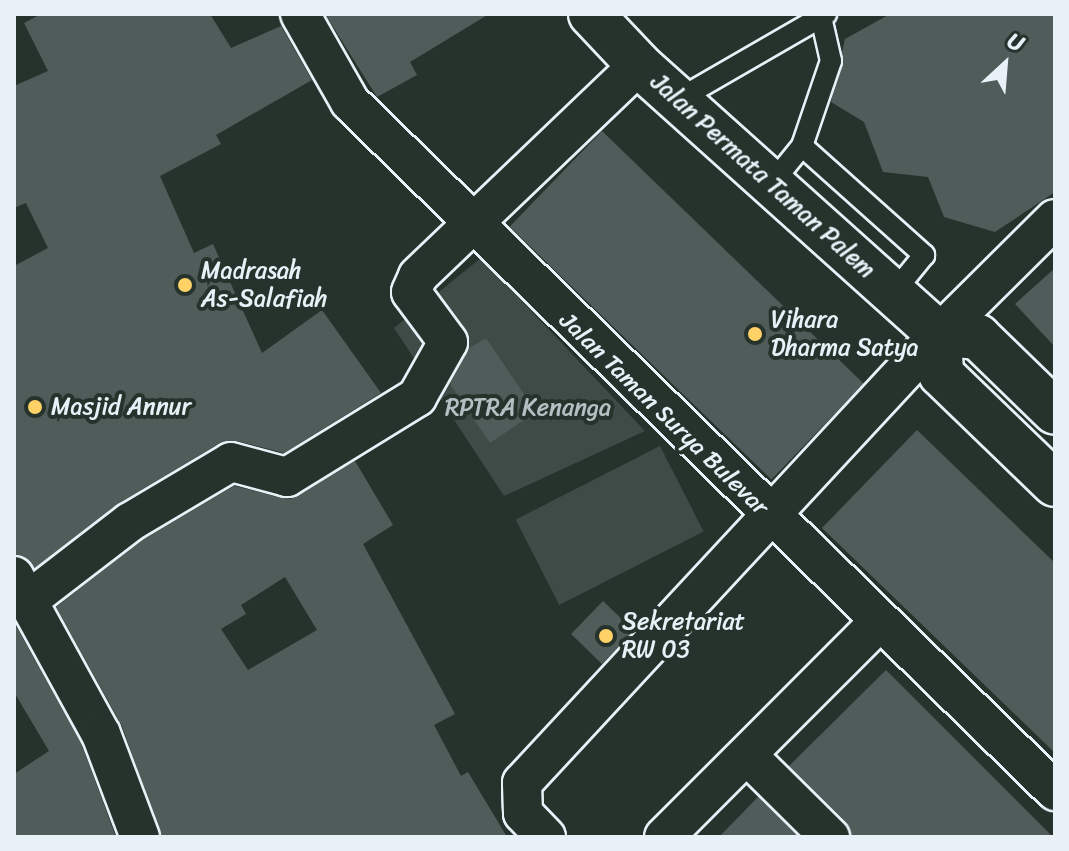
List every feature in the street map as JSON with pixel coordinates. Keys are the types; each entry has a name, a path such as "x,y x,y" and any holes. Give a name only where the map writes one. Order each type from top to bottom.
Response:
{"street":[{"name":"Jalan Taman Surya Bulevar","path":"300,14 350,102 473,229 1055,791"},
{"name":"Jalan Permata Taman Palem","path":"591,14 639,65 939,334"},
{"path":"140,837 101,734 22,588 231,462 287,477 417,397 448,342 411,292 418,276 473,229 639,65"},
{"path":"546,837 523,813 518,799 522,783 939,334 1055,219"},
{"path":"939,334 978,337 1055,412"},
{"path":"939,334 941,374 1055,484"},
{"path":"664,837 879,622"},
{"path":"747,755 830,837"}],"lane":[{"path":"679,99 823,15 831,61 802,146 772,183"},
{"path":"802,146 924,255 894,292"}],"green space":[{"name":"RPTRA Kenanga","path":"481,258 645,431 504,496 394,328"},
{"path":"660,446 704,532 559,605 516,520"}],"building":[{"path":"41,14 210,14 231,48 281,26 312,80 216,135 221,144 160,176 194,253 213,244 262,353 322,310 381,393 284,453 237,441 220,443 119,503 35,568 14,554 14,266 48,248 26,203 14,208 14,86 48,71 24,23"},
{"path":"325,14 489,14 410,62 417,75 377,97"},
{"path":"890,14 1055,14 1055,192 995,232 944,217 928,177 883,172 864,122 831,102 845,39"},
{"path":"602,131 864,384 771,480 510,227"},
{"path":"1055,268 1055,347 1015,304"},
{"path":"486,338 536,412 490,443 450,384 468,349"},
{"path":"917,430 1055,563 1055,753 822,528"},
{"path":"355,461 393,525 363,544 455,714 434,725 461,776 468,772 507,837 161,837 122,726 56,607 142,540 234,486 291,499","holes":["285,577 317,630 248,670 221,629 246,614 241,605"]},
{"name":"Sekretariat RW 03","path":"603,601 634,631 602,664 571,634"},
{"path":"14,622 81,743 116,837 14,837 14,774 49,751 14,692"},
{"path":"886,670 1053,837 851,837 845,821 789,766"},
{"path":"758,797 799,837 719,837"}],"place":[{"name":"Madrasah As-Salafiah","path":"185,285"},
{"name":"Vihara Dharma Satya","path":"755,334"},
{"name":"Masjid Annur","path":"35,407"},
{"name":"Sekretariat RW 03","path":"606,636"}]}
